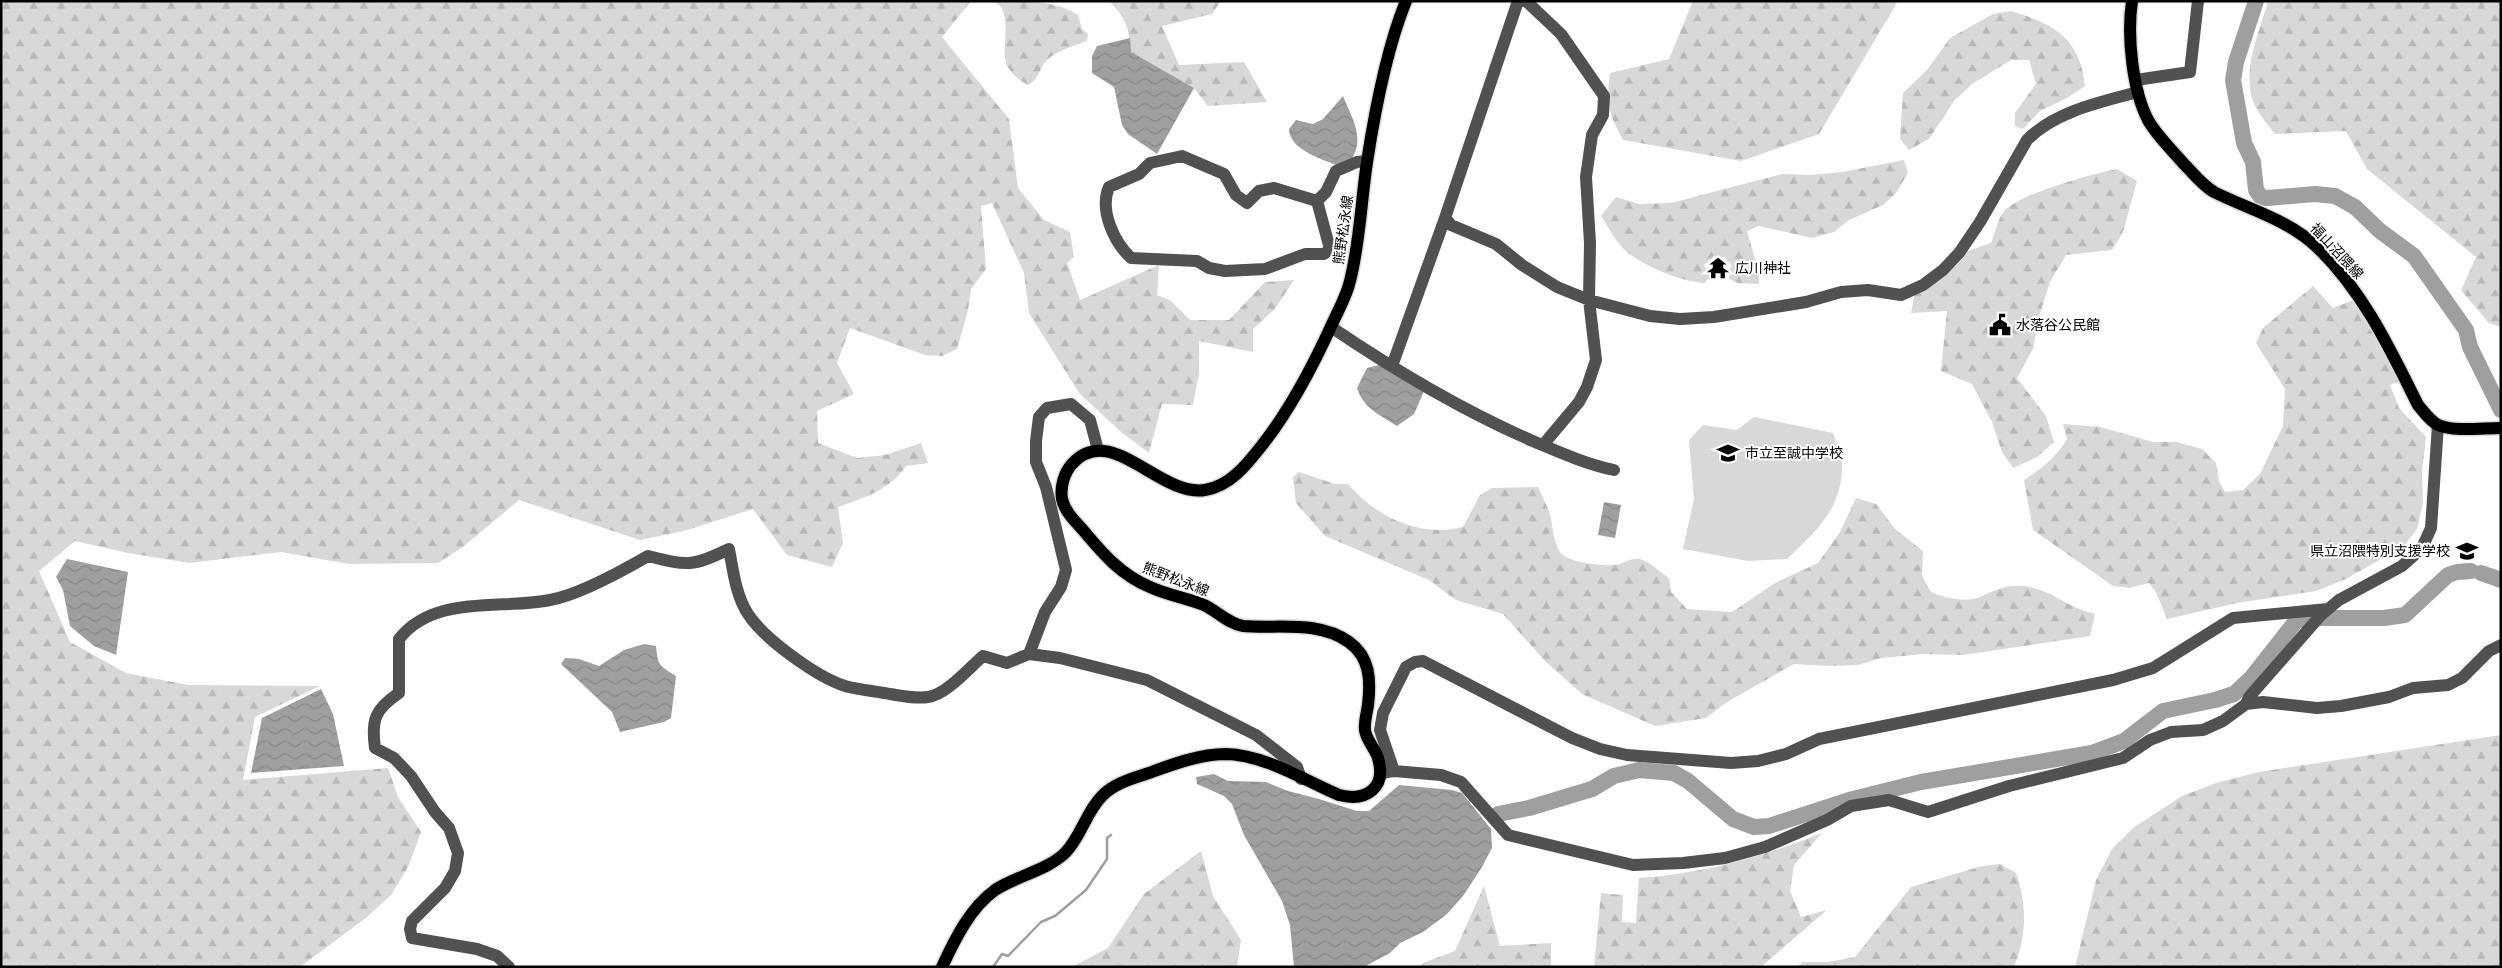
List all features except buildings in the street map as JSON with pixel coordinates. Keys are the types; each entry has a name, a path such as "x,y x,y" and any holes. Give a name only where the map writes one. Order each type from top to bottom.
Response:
{"main road":[{"name":"熊野松永線","path":"1098,450 1112,451 1124,456 1142,469 1182,489 1203,490 1222,485 1247,464 1270,436 1311,367 1331,327 1351,278 1357,253 1367,161 1391,46 1406,1"},
{"name":"福山沼隈線","path":"2132,1 2131,48 2137,86 2149,120 2201,183 2213,191 2279,220 2299,231 2318,249 2362,301 2418,405 2438,425"},
{"path":"2438,425 2457,428 2501,428"},
{"path":"1062,484 1066,472 1074,461 1098,450"},
{"name":"熊野松永線","path":"1062,484 1062,498 1066,510 1100,551 1124,574 1150,587 1204,606 1241,626 1293,626 1338,636 1352,644 1366,659 1369,675 1369,700 1365,732 1375,750 1381,773"},
{"path":"942,967 959,933 979,904 996,890 1065,853 1102,795 1114,787 1165,767 1205,756 1226,754 1247,757 1267,763 1339,795 1352,798 1363,797 1372,790 1381,773"}],"street":[{"path":"1392,366 1445,218 1518,1"},
{"path":"1526,1 1561,34 1604,96 1603,115 1592,135 1586,177 1590,242 1589,300 1596,360 1580,402 1543,445"},
{"path":"1445,218 1451,225 1496,244 1522,265 1557,287 1589,300 1650,316 1696,319 1806,302 1841,292 1868,290 1900,295 1923,286 1943,270 1959,253 1980,222 2027,140 2050,120 2062,118 2137,86 2190,72 2198,1"},
{"path":"1182,156 1224,174 1236,195 1247,203 1259,191 1274,188 1317,201 1330,249 1324,254 1305,254 1264,269 1225,272 1209,268 1197,262 1131,258 1122,249 1113,233 1105,197 1109,187 1139,174 1150,162 1182,156"},
{"path":"1317,201 1326,192 1336,171 1357,162 1367,161"},
{"path":"1331,327 1392,366 1487,421 1582,461 1614,470"},
{"path":"1029,654 1045,612 1061,587 1066,570 1046,487 1036,462 1039,416 1048,408 1070,404 1090,420 1098,450"},
{"path":"1381,773 1394,771 1441,775 1461,782 1508,835 1633,865 1682,863 1725,858 1766,847 1827,820 1851,806 1889,800 1928,812 2009,786 2085,769 2123,758 2150,740 2170,732 2203,730 2223,722 2246,704 2249,697 2321,616 2339,600 2402,566 2422,548 2431,528 2438,425"},
{"path":"1046,487 1062,484"},
{"path":"509,967 497,956 477,949 412,938 410,929 412,921 446,888 455,871 458,854 449,828 435,812 411,776 394,758 375,748 372,729 376,713 399,693 399,639 417,622 442,612 468,606 552,600 614,575 648,556 676,563 696,564 729,549 742,600 748,614 763,633 813,669 846,686 913,697 929,697 938,694 955,681 982,656 1007,663 1029,654 1060,658 1147,680 1174,692 1270,745 1298,767 1301,779"},
{"path":"1394,771 1380,730 1383,713 1406,667 1415,662 1423,661 1572,738 1600,750 1731,763 1758,761 1786,754 1819,740 2113,680 2153,668 2233,618 2321,616"},
{"path":"2246,704 2264,702 2317,708 2333,707 2389,697 2413,688 2448,685 2462,678 2489,651 2501,645"}],"green space":[{"path":"1,1 971,1 942,37 1009,119 1018,188 1044,220 1070,232 1074,257 1067,263 1080,300 1159,265 1157,295 1170,300 1190,320 1229,320 1265,282 1294,280 1275,309 1253,329 1253,352 1199,341 1199,373 1193,405 1162,404 1149,453 1121,432 1079,393 1029,313 1024,273 992,203 981,206 986,269 971,289 968,310 957,349 942,356 925,355 850,328 837,363 854,394 817,411 818,443 857,458 885,455 921,443 928,463 906,466 892,482 876,492 838,507 843,543 832,567 787,555 753,509 684,531 640,540 519,500 463,547 438,563 349,564 281,552 189,563 128,553 75,541 39,571 70,642 126,673 188,685 320,686 255,717 243,780 388,768 398,797 421,832 409,865 392,894 367,917 300,967 1,967"},
{"path":"993,1 1038,2 1069,10 1078,15 1082,29 1088,34 1087,41 1051,57 1044,63 1037,77 1028,85 1015,76 1006,63 1005,20 999,5"},
{"path":"1109,1 1221,1 1212,14 1162,26 1179,65 1244,62 1267,102 1208,106 1194,88 1130,52 1126,24"},
{"path":"1693,1 1898,1 1819,134 1741,161 1623,140 1611,115 1608,100 1610,73 1669,59"},
{"path":"2268,1 2501,1 2501,327 2489,323 2461,290 2476,257 2367,169 2346,131 2275,134 2260,115 2251,95 2249,81 2252,54"},
{"path":"2011,11 2040,21 2062,35 2071,45 2077,56 2085,86 2067,98 2040,111 2023,129 2015,126 2015,113 2036,84 2029,60 2011,60 1972,84 1954,101 1929,139 1909,150 1900,139 1903,93 1927,70 1950,38 1993,14"},
{"path":"1904,160 1908,173 1896,193 1883,205 1849,220 1834,232 1812,238 1759,226 1747,231 1759,273 1759,284 1738,283 1729,279 1731,264 1724,257 1714,256 1704,265 1710,276 1705,283 1685,280 1660,271 1637,259 1618,243 1601,216 1616,197 1639,204 1671,203 1782,174 1810,175 1842,172"},
{"path":"2117,169 2137,181 2123,232 2112,250 2066,255 2050,282 2038,320 2033,349 2017,378 2046,416 2054,442 2037,457 2013,468 2002,452 1992,422 1972,384 1941,371 1947,311 1911,313 1915,292 1945,275 1958,264 1968,251 1991,243 2002,214 2022,199 2055,186"},
{"path":"2313,286 2333,308 2356,299 2402,380 2390,385 2399,408 2426,437 2422,472 2423,503 2417,529 2404,546 2346,579 2316,591 2237,603 2167,619 2156,592 2149,583 2129,588 2113,586 2033,530 2024,480 2048,462 2063,446 2067,439 2063,424 2100,427 2153,442 2176,442 2202,449 2216,463 2219,481 2225,492 2243,490 2260,474 2283,426 2285,389 2256,343 2263,328"},
{"path":"1754,417 1833,433 1842,466 1841,481 1832,507 1817,529 1787,559 1748,561 1683,549 1694,499 1689,440 1703,425 1737,430"},
{"path":"1299,472 1335,484 1348,484 1359,496 1385,515 1415,527 1431,530 1463,527 1480,495 1492,488 1538,487 1550,515 1556,543 1564,556 1577,561 1602,565 1615,565 1634,559 1644,560 1669,578 1671,592 1687,609 1732,612 1775,583 1818,563 1840,532 1856,498 1876,504 1895,529 1923,551 1922,576 1931,592 1949,598 1968,600 2006,587 2024,586 2043,591 2077,608 2095,614 2090,636 1963,655 1924,654 1881,658 1858,665 1794,664 1727,702 1706,718 1655,726 1582,694 1545,661 1503,614 1456,600 1429,580 1325,536 1296,503 1293,477"},
{"path":"2501,735 2501,967 2075,967 2096,880 2112,849 2133,828 2182,796 2216,783 2259,772"},
{"path":"1822,833 1794,865 1790,891 1801,917 1827,910 1761,967 1594,967 1601,893 1623,895 1622,922 1636,923 1639,878 1686,873 1732,863 1777,850"},
{"path":"1201,851 1213,896 1241,940 1237,967 1072,967 1108,948 1144,894"},
{"path":"2000,864 2016,873 2024,908 2021,944 2014,967 1797,967 1802,962 1828,962 1855,957 1911,887 1982,866"},
{"path":"1484,886 1500,946 1551,943 1551,967 1420,967 1423,963 1455,951"}],"water":[{"path":"1130,38 1131,52 1194,88 1157,154 1128,134 1122,125 1114,87 1092,73 1092,56 1097,46"},
{"path":"1343,96 1354,121 1357,146 1349,162 1336,165 1300,148 1291,136 1289,129 1296,120 1313,124 1323,119"},
{"path":"1379,365 1425,389 1414,414 1397,426 1368,406 1363,401 1357,388 1367,368"},
{"path":"1604,502 1621,505 1615,538 1598,535"},
{"path":"67,559 128,572 116,655 94,646 70,626 63,590 56,577"},
{"path":"644,644 656,646 660,664 676,676 671,718 664,722 620,732 612,712 561,664 565,658 579,659 599,666 624,650"},
{"path":"321,689 333,714 344,766 251,773 262,718"},
{"path":"1214,774 1228,781 1266,782 1288,791 1357,811 1369,811 1399,785 1452,790 1462,793 1491,829 1492,848 1463,896 1447,914 1423,932 1400,943 1390,953 1364,967 1294,967 1290,925 1282,901 1244,835 1232,804 1224,796 1197,784 1196,777"}],"waterway":[{"path":"2256,1 2236,62 2233,80 2244,143 2253,162 2256,190 2261,197 2267,198 2315,194 2335,196 2355,207 2380,231 2414,256 2466,330 2470,347 2501,410"},
{"path":"1498,814 1529,808 1592,789 1614,776 1639,770 1674,773 1688,781 1733,819 1754,827 1769,826 1849,800 1921,782 2092,753 2124,741 2163,711 2234,694 2252,677 2296,621 2309,618 2384,618 2405,615 2448,575 2471,571"},
{"path":"2481,573 2501,580"},
{"path":"993,967 1002,954 1008,956 1041,922 1055,916 1086,890 1107,859 1107,838 1111,835"}],"place":[{"name":"広川神社","path":"1718,268"},
{"name":"水落谷公民館","path":"2000,325"},
{"name":"市立至誠中学校","path":"1728,453"},
{"name":"県立沼隈特別支援学校","path":"2467,551"}]}
